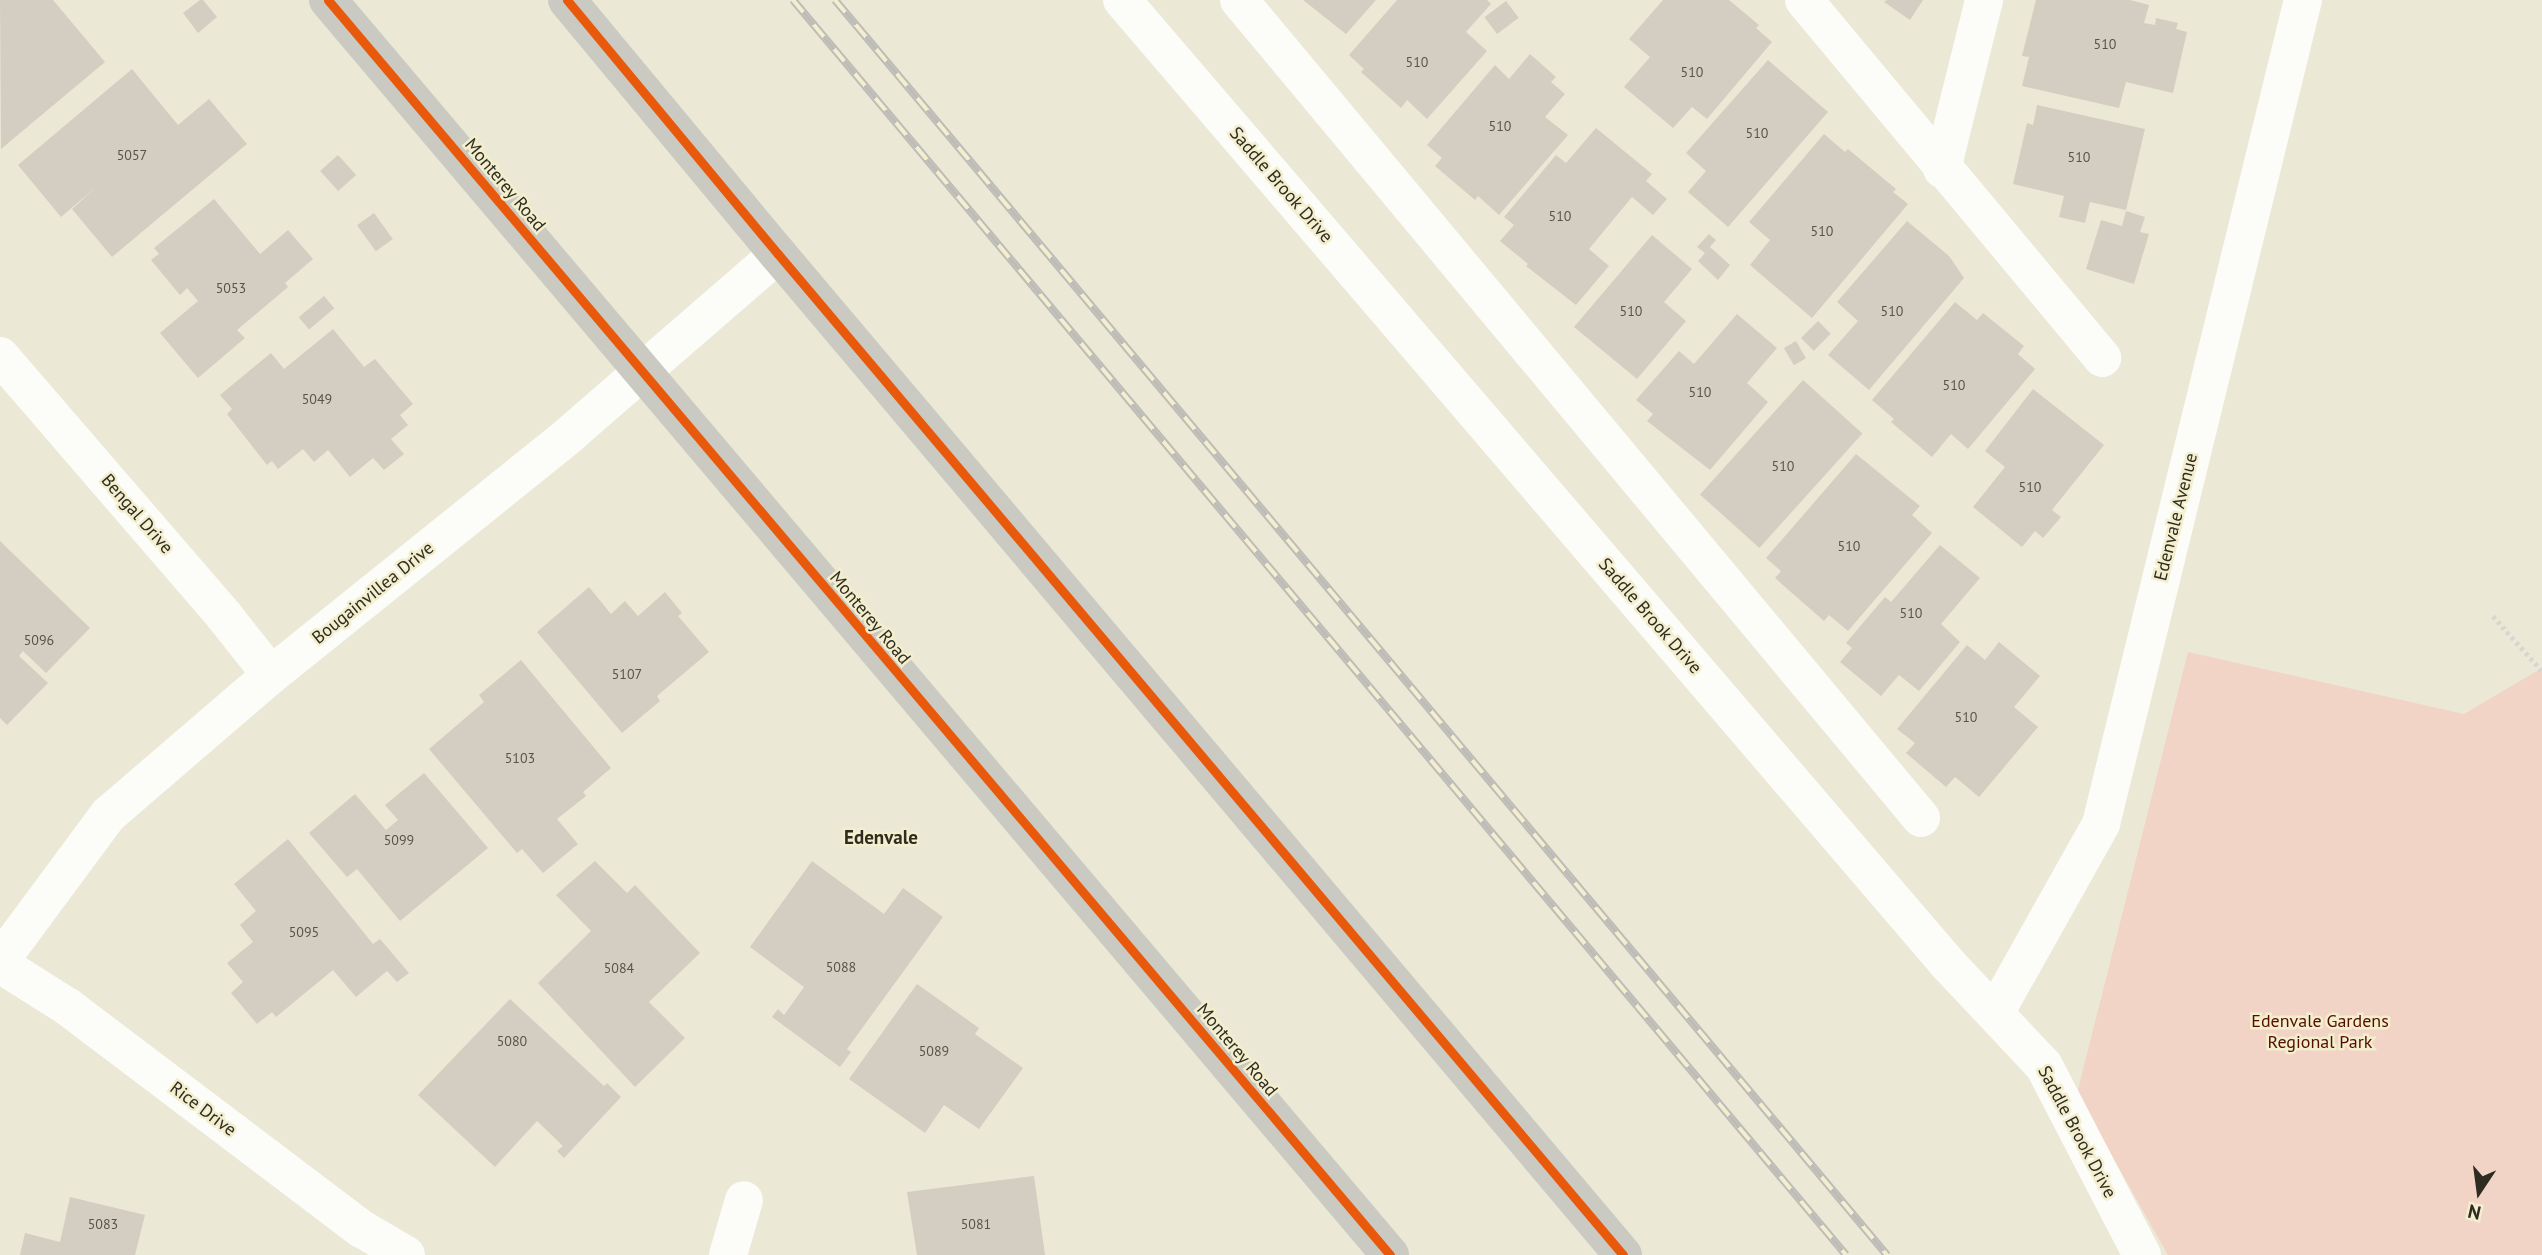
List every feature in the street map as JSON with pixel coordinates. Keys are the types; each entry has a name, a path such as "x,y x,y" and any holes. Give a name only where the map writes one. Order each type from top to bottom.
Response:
{"main road":[{"name":"Monterey Road","path":"328,0 1390,1255"},
{"path":"567,0 1623,1255"}],"street":[{"name":"Saddle Brook Drive","path":"1122,0 1947,963 2043,1066 2142,1255"},
{"path":"1239,0 1920,818"},
{"path":"1804,0 2102,358"},
{"path":"1942,169 1984,0"},
{"name":"Edenvale Avenue","path":"1995,1013 2101,824 2304,0"},
{"name":"Bougainvillea Drive","path":"0,962 108,815 271,676 569,435 778,254"},
{"name":"Bengal Drive","path":"0,356 225,617 271,676"},
{"name":"Rice Drive","path":"0,962 68,1007 362,1229 406,1255"},
{"path":"728,1255 744,1200"}],"path":[{"path":"2493,615 2542,671"}],"green space":[{"name":"Edenvale Gardens Regional Park","path":"2188,652 2464,714 2542,668 2542,1255 2168,1255 2077,1094"}],"building":[{"path":"0,0 53,0 105,62 1,149"},
{"path":"203,0 217,17 198,33 183,13"},
{"path":"1303,0 1376,0 1346,34"},
{"path":"1397,0 1487,0 1491,4 1466,32 1487,51 1427,119 1407,100 1401,108 1361,72 1364,69 1349,55"},
{"path":"1663,0 1729,0 1759,25 1756,28 1772,42 1707,119 1692,107 1673,128 1624,87 1650,57 1629,39"},
{"path":"1923,0 1910,20 1884,2"},
{"path":"2036,0 2130,0 2149,5 2144,23 2155,25 2156,18 2178,23 2176,29 2187,32 2173,93 2126,82 2119,108 2022,86 2029,57 2022,56"},
{"path":"1506,1 1519,18 1497,34 1484,17"},
{"path":"1530,54 1556,77 1551,82 1565,94 1545,117 1568,135 1499,215 1478,196 1475,200 1435,166 1442,158 1427,145 1495,65 1509,79"},
{"path":"1768,60 1828,112 1728,227 1688,192 1706,171 1686,153"},
{"path":"132,69 178,125 209,99 247,144 112,257 72,209 96,187 61,217 18,165"},
{"path":"2037,105 2145,129 2126,210 2090,202 2085,223 2059,217 2064,196 2013,184 2027,123 2033,125"},
{"path":"1596,128 1652,174 1646,181 1667,199 1653,215 1632,197 1589,249 1609,266 1576,305 1526,266 1528,264 1500,241 1514,225 1504,217 1556,155 1566,163"},
{"path":"1824,134 1845,152 1848,149 1896,189 1893,192 1908,204 1812,318 1750,265 1770,240 1749,222"},
{"path":"338,155 356,175 338,191 320,171"},
{"path":"214,199 260,254 288,230 313,259 285,283 288,287 237,330 245,338 198,378 160,333 198,301 187,288 180,295 151,260 159,254 154,248"},
{"path":"2126,211 2145,217 2140,232 2149,234 2134,284 2086,269 2101,220 2122,226"},
{"path":"374,213 393,239 376,251 357,225"},
{"path":"1907,221 1949,256 1964,278 1869,390 1828,355 1858,321 1837,302"},
{"path":"1709,234 1716,240 1710,247 1730,265 1718,280 1698,261 1705,253 1697,247"},
{"path":"1652,235 1692,269 1664,302 1686,321 1637,379 1574,327"},
{"path":"324,296 334,308 309,329 299,317"},
{"path":"1955,302 1977,320 1983,313 2024,346 2018,354 2035,369 1968,449 1951,434 1932,457 1891,422 1894,419 1872,400"},
{"path":"1737,314 1777,348 1747,383 1768,402 1710,470 1647,421 1653,414 1636,400 1679,351 1694,364"},
{"path":"1818,321 1831,334 1814,351 1801,338"},
{"path":"333,329 364,367 375,359 413,404 400,415 408,425 391,439 404,454 384,470 373,458 350,477 328,450 314,462 303,449 278,469 272,461 267,465 227,414 232,409 220,395 271,353 284,369"},
{"path":"1796,341 1806,358 1794,365 1784,348"},
{"path":"1803,380 1862,434 1759,548 1700,494"},
{"path":"2033,389 2104,445 2052,510 2061,517 2043,538 2035,531 2022,547 1973,507 2005,467 1985,451"},
{"path":"1856,454 1920,506 1912,515 1932,533 1848,631 1829,615 1824,621 1775,578 1781,571 1766,558"},
{"path":"0,541 90,628 46,673 23,651 19,656 48,683 7,725 0,718"},
{"path":"1940,545 1980,578 1941,624 1960,642 1919,691 1899,675 1881,696 1840,662 1852,648 1846,643 1885,597 1891,602"},
{"path":"589,587 611,614 625,601 638,616 665,592 682,613 678,616 709,652 657,696 660,701 622,733 537,632"},
{"path":"1999,642 2040,676 2014,707 2038,727 1979,797 1955,777 1946,787 1906,753 1915,743 1897,729 1967,645 1985,660"},
{"path":"521,660 611,768 583,792 586,796 557,819 578,844 543,873 522,849 517,853 429,749 484,702 479,695"},
{"path":"424,773 488,848 400,921 357,869 347,877 309,833 355,794 386,830 398,820 385,805"},
{"path":"288,839 373,944 380,939 409,973 397,982 387,971 356,997 333,970 276,1017 272,1012 257,1024 231,993 243,982 227,963 253,942 240,925 256,911 234,884"},
{"path":"595,861 627,893 635,885 700,953 649,1002 685,1038 635,1087 538,983 591,931 556,895"},
{"path":"812,861 884,914 903,888 943,917 847,1049 851,1052 840,1067 772,1017 778,1009 784,1015 804,987 750,947"},
{"path":"917,984 979,1028 975,1034 1023,1068 979,1129 944,1105 925,1133 849,1079"},
{"path":"510,999 604,1086 607,1083 621,1097 564,1158 557,1151 563,1146 537,1121 495,1167 418,1095"},
{"path":"1034,1176 1045,1255 917,1255 907,1192"},
{"path":"70,1197 145,1215 135,1255 20,1255 25,1233 60,1242"}],"railway":[{"path":"793,0 1846,1255"},
{"path":"835,0 1887,1255"}],"cycle path":[{"path":"328,0 1390,1255"},
{"path":"567,0 1623,1255"}],"district":[{"name":"Edenvale","path":"881,838"}]}
